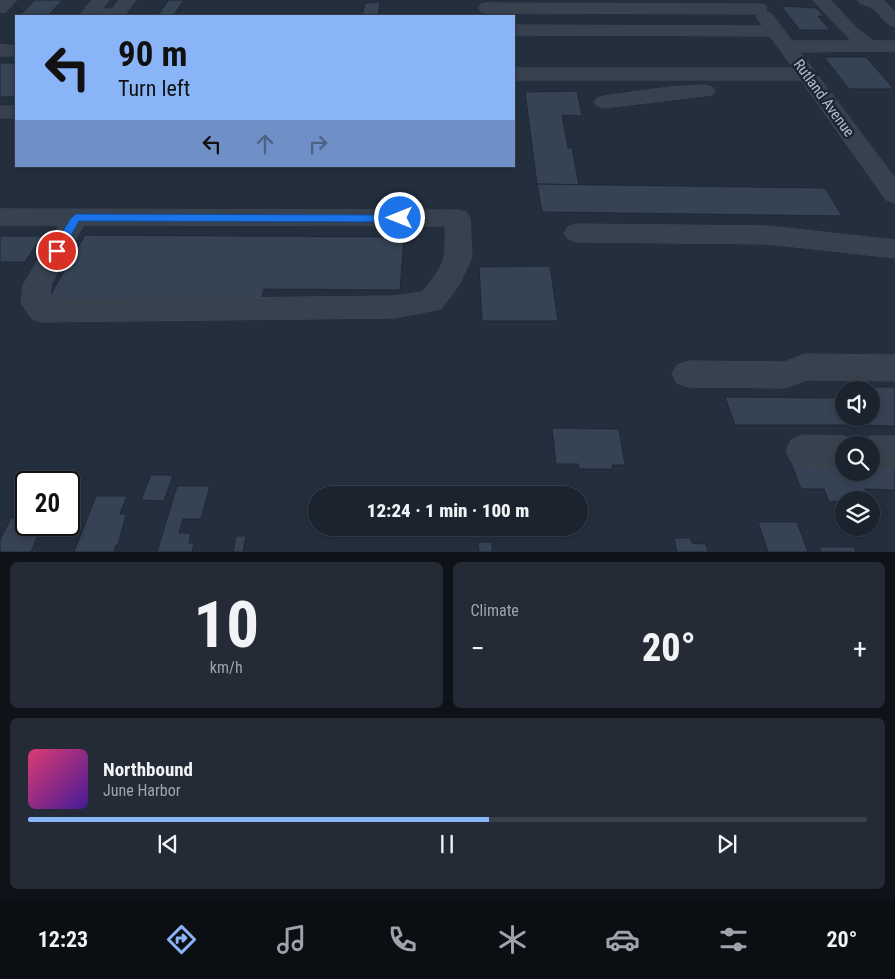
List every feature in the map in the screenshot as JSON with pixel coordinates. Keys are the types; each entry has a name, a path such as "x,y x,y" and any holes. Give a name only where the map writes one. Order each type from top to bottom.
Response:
{"street":[{"path":"0,8 9,0"},
{"path":"101,0 89,14 117,14 128,0"},
{"path":"821,0 852,33 868,46"},
{"path":"865,0 877,4 895,22"},
{"path":"486,8 719,9 756,4"},
{"name":"Rutland Avenue","path":"756,4 895,196"},
{"path":"515,30 730,31 781,39 868,46 895,46"},
{"path":"0,50 15,51"},
{"path":"515,74 811,81"},
{"path":"604,102 670,93 764,88 811,81"},
{"path":"0,112 15,112"},
{"path":"0,217 457,218 459,257 449,278 431,301 395,307 42,311 35,303 37,285 76,218"},
{"path":"577,233 768,235 895,249"},
{"path":"688,374 785,375 805,367 895,368"},
{"path":"803,451 835,452"},
{"path":"880,452 895,452"}],"building":[{"path":"35,0 63,0 48,15 20,15"},
{"path":"169,0 184,0 174,15 158,15"},
{"path":"380,2 378,15 362,15 365,3"},
{"path":"781,6 816,8 824,16 818,16 830,30 800,30"},
{"path":"824,57 866,57 894,89 849,89"},
{"path":"0,63 15,63 15,97 0,97"},
{"path":"577,91 582,116 562,115 568,148 572,148 579,185 537,184 525,92"},
{"path":"537,184 825,188 842,216 542,212"},
{"path":"85,235 404,237 400,290 264,289 259,308 44,306"},
{"path":"0,236 42,236 25,262 0,262"},
{"path":"550,266 558,321 482,321 479,267"},
{"path":"880,387 895,387 895,426 880,426"},
{"path":"725,397 835,398 835,425 735,425"},
{"path":"552,428 619,429 625,465 612,465 613,469 579,469 578,464 556,464"},
{"path":"790,460 835,460 835,481 880,481 880,460 895,461 895,490 835,491 835,502 829,502 824,489 801,489"},
{"path":"151,475 173,475 164,501 141,500"},
{"path":"177,486 210,486 201,519 183,519 179,533 191,533 189,543 194,543 192,552 157,552"},
{"path":"96,496 127,496 120,514 126,514 118,545 116,545 114,552 74,552"},
{"path":"11,518 15,518 15,536 38,536 31,552 0,552 0,540"},
{"path":"758,522 797,522 808,552 768,552"},
{"path":"236,536 246,536 243,552 233,552"},
{"path":"674,538 690,538 692,543 706,544 708,552 677,552"},
{"path":"478,542 492,542 492,552 479,552"},
{"path":"819,547 854,547 856,552 821,552"}],"route":[{"path":"57,251 76,218 400,218"}]}
